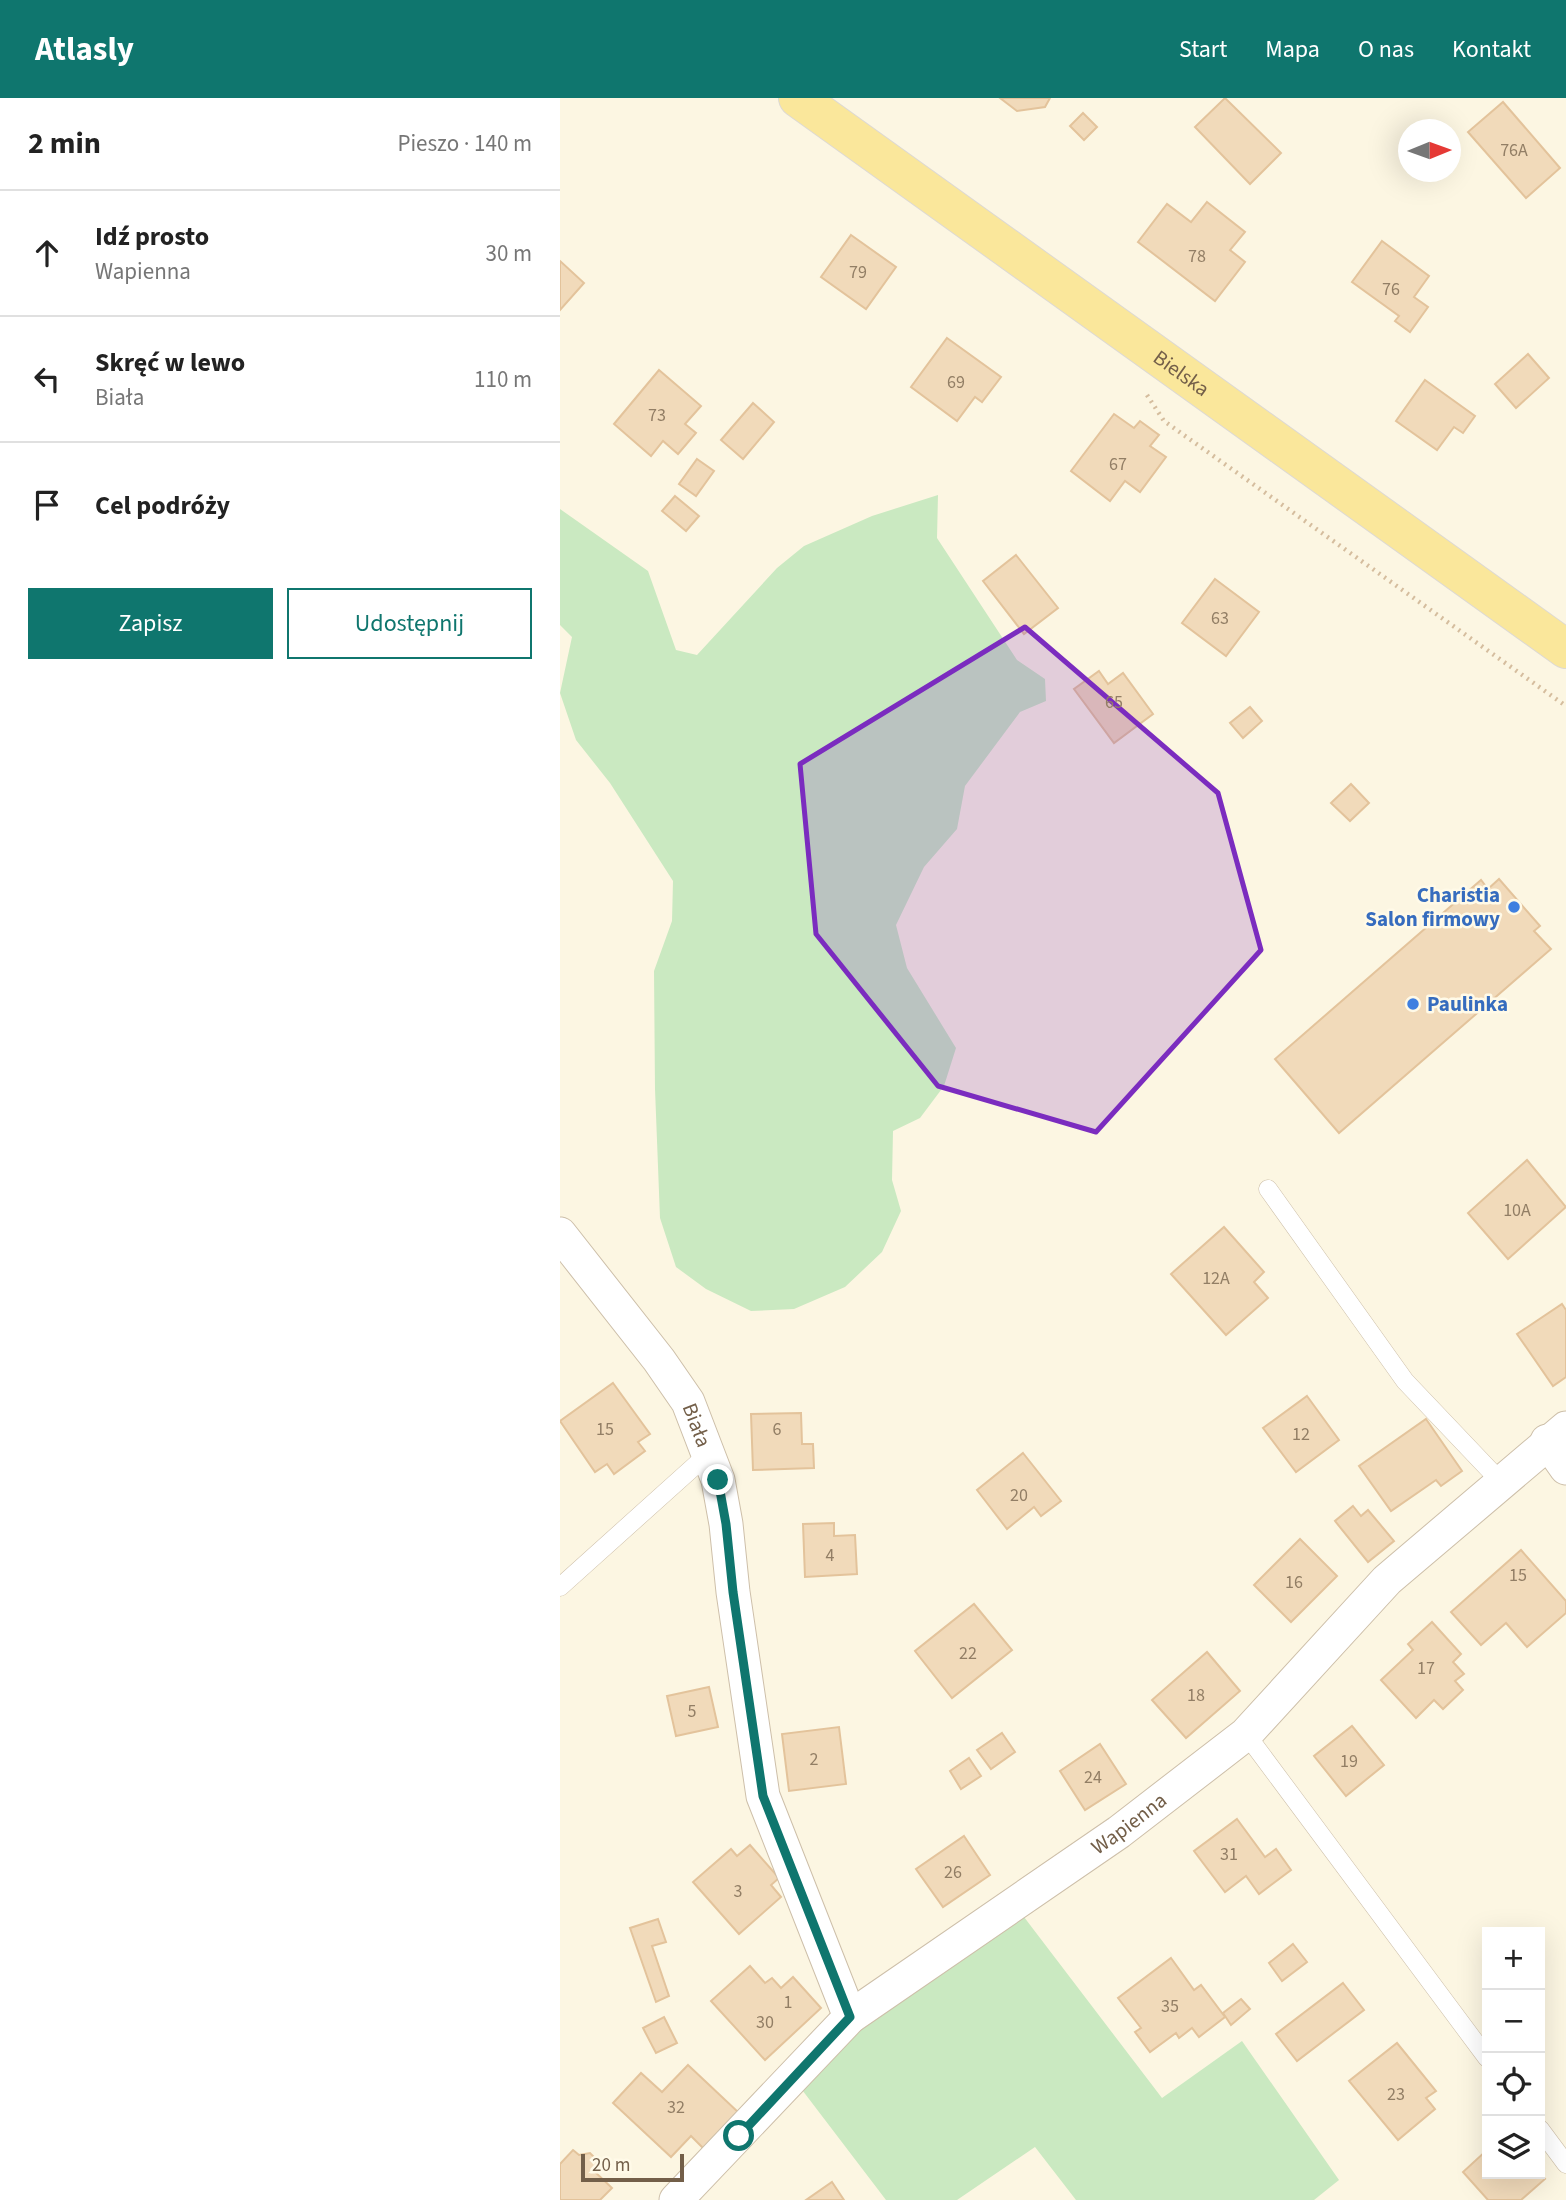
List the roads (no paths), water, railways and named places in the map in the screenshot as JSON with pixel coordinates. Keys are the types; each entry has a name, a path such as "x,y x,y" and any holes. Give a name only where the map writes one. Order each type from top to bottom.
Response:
{"main road":[{"name":"Bielska","path":"798,98 1566,649"}],"street":[{"name":"Biała","path":"560,1234 659,1360 688,1402 718,1480 763,1796 850,2017"},
{"name":"Wapienna","path":"676,2200 850,2017 1118,1832 1246,1734 1387,1580 1557,1435"},
{"path":"1557,1435 1566,1468"}],"lane":[{"path":"1268,1189 1405,1381 1501,1482"},
{"path":"560,1587 708,1454"},
{"path":"1246,1734 1483,2053"},
{"path":"1545,2136 1566,2164"}],"place":[{"name":"Charistia Salon firmowy","path":"1514,907"},
{"name":"Paulinka","path":"1413,1004"}]}
